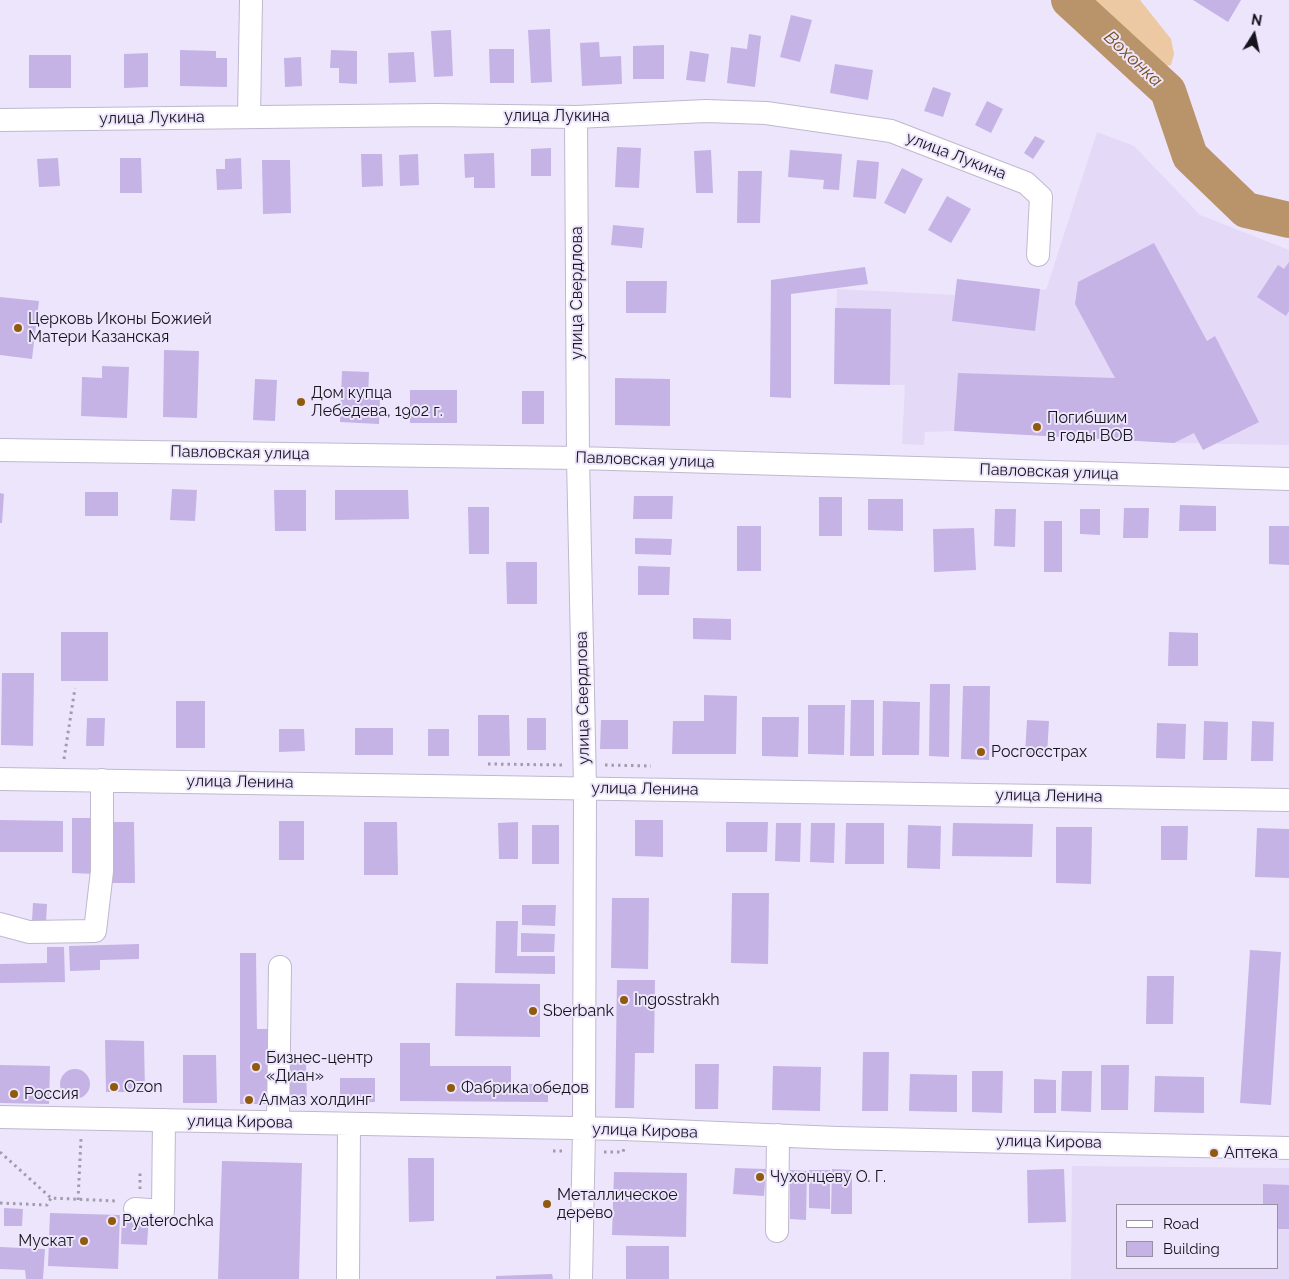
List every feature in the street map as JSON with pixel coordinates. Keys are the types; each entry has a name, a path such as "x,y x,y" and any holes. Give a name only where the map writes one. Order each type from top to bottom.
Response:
{"street":[{"path":"249,118 251,0"},
{"name":"улица Лукина","path":"0,120 434,115 576,117 706,111 766,113 891,131 1026,183 1041,197 1038,254"},
{"name":"улица Свердлова","path":"576,117 578,458 585,788 584,1129 581,1279"},
{"name":"Павловская улица","path":"0,450 578,458 1289,479"},
{"name":"улица Ленина","path":"0,779 1289,800"},
{"path":"0,924 29,932 95,931 102,871 102,780"},
{"path":"278,1122 280,967"},
{"name":"улица Кирова","path":"0,1117 624,1129 778,1136 1289,1148"},
{"path":"131,1201 163,1211 164,1120"},
{"path":"348,1279 349,1125"},
{"path":"777,1231 778,1136"}],"path":[{"path":"64,760 75,688"},
{"path":"78,1200 80,1140"},
{"path":"0,1152 51,1198 131,1201 140,1168"},
{"path":"0,1203 47,1205 51,1198"}],"shaded area":[{"path":"1094,0 1140,0 1171,39 1174,54 1171,65 1156,67 1114,24"},
{"path":"1097,132 1134,146 1200,215 1289,250 1289,445 1174,443 954,431 925,432 924,445 902,444 905,385 834,384 837,289 955,295 957,279 1046,290"},
{"path":"1072,1166 1289,1168 1289,1279 1071,1279"}],"building":[{"path":"1193,0 1241,0 1228,22"},
{"path":"791,15 812,20 800,62 780,57"},
{"path":"550,29 552,82 531,83 528,30"},
{"path":"451,30 453,76 434,77 431,31"},
{"path":"749,34 761,36 755,87 727,83 731,47 747,49"},
{"path":"599,42 600,57 621,56 622,84 582,86 580,43"},
{"path":"664,45 664,79 633,79 633,46"},
{"path":"489,49 514,49 514,83 490,83"},
{"path":"180,50 216,51 216,58 227,58 227,87 180,86"},
{"path":"331,50 357,51 357,84 339,83 339,68 330,68"},
{"path":"690,51 709,54 705,82 686,80"},
{"path":"414,52 416,82 389,83 388,53"},
{"path":"148,53 148,87 124,88 124,54"},
{"path":"29,55 71,55 71,88 29,88"},
{"path":"301,57 302,86 285,87 284,58"},
{"path":"835,64 873,70 868,100 830,93"},
{"path":"933,87 951,93 943,117 924,111"},
{"path":"987,101 1003,109 991,133 975,125"},
{"path":"1035,136 1045,141 1033,159 1024,153"},
{"path":"617,147 641,148 639,188 615,187"},
{"path":"551,148 551,176 531,176 531,149"},
{"path":"711,150 713,193 696,193 694,151"},
{"path":"790,150 842,154 839,190 823,189 824,180 788,177"},
{"path":"494,153 495,188 474,188 474,177 465,178 464,154"},
{"path":"361,154 382,154 383,186 362,187"},
{"path":"418,154 419,185 400,186 399,155"},
{"path":"58,158 60,186 39,187 37,159"},
{"path":"120,158 141,158 142,193 120,193"},
{"path":"241,158 242,189 217,190 216,169 225,169 225,159"},
{"path":"262,160 290,160 291,213 263,214"},
{"path":"857,160 879,162 876,199 853,197"},
{"path":"902,168 923,179 905,214 884,203"},
{"path":"738,171 762,171 760,223 737,223"},
{"path":"947,196 971,209 951,243 928,230"},
{"path":"613,225 644,228 642,248 611,245"},
{"path":"1154,243 1207,341 1215,336 1259,422 1203,450 1194,433 1174,443 954,431 958,373 1115,378 1075,304 1078,282"},
{"path":"1289,262 1289,311 1286,316 1257,297 1278,265 1284,269"},
{"path":"865,267 868,284 791,294 791,398 770,397 771,280"},
{"path":"957,279 1040,289 1035,331 952,321"},
{"path":"626,281 667,281 666,313 626,313"},
{"name":"Церковь Иконы Божией Матери Казанская","path":"0,297 39,301 32,359 0,355"},
{"path":"835,308 891,309 890,385 834,384"},
{"path":"164,350 199,351 197,418 163,417"},
{"path":"102,366 129,367 127,418 81,416 82,377 102,378"},
{"path":"342,371 369,372 368,397 380,397 379,424 340,422"},
{"path":"615,378 670,379 670,426 615,425"},
{"path":"255,379 277,380 275,421 253,420"},
{"path":"410,390 457,390 457,423 410,423"},
{"path":"522,391 544,391 544,424 522,424"},
{"path":"172,489 197,490 195,521 170,520"},
{"path":"274,490 306,490 306,531 275,531"},
{"path":"335,490 408,490 409,519 335,520"},
{"path":"85,492 118,492 118,516 85,516"},
{"path":"0,493 4,494 2,523 0,523"},
{"path":"634,496 673,496 672,519 633,519"},
{"path":"819,497 842,497 842,536 819,536"},
{"path":"868,499 903,499 903,531 868,530"},
{"path":"1180,505 1216,506 1216,531 1179,531"},
{"path":"468,507 489,507 489,554 469,554"},
{"path":"1124,508 1149,508 1148,538 1123,538"},
{"path":"995,509 1016,509 1015,547 994,546"},
{"path":"1080,509 1100,509 1100,535 1080,534"},
{"path":"1044,521 1062,521 1062,572 1044,572"},
{"path":"737,526 761,526 761,571 737,571"},
{"path":"1269,526 1289,526 1289,565 1269,564"},
{"path":"974,528 976,570 934,572 933,529"},
{"path":"635,538 672,539 671,555 635,554"},
{"path":"506,562 537,562 537,604 507,604"},
{"path":"638,566 670,567 669,595 638,595"},
{"path":"693,618 731,619 731,640 693,639"},
{"path":"61,632 108,632 108,681 61,681"},
{"path":"1169,632 1198,633 1198,666 1168,666"},
{"path":"2,673 34,673 33,746 1,745"},
{"path":"930,684 950,684 949,757 929,756"},
{"path":"963,686 990,686 989,760 961,759"},
{"path":"704,695 737,696 736,754 672,754 673,721 704,721"},
{"path":"851,700 874,700 874,756 850,756"},
{"path":"176,701 205,701 205,748 176,748"},
{"path":"883,701 920,702 919,755 882,755"},
{"path":"808,705 845,705 844,755 808,754"},
{"path":"478,715 509,715 510,756 478,756"},
{"path":"762,717 799,717 798,757 762,756"},
{"path":"87,718 105,718 104,746 86,746"},
{"path":"527,718 546,718 546,750 527,750"},
{"path":"601,720 628,720 628,749 600,749"},
{"path":"1027,720 1049,721 1047,754 1025,754"},
{"path":"1204,721 1228,722 1227,760 1203,760"},
{"path":"1252,721 1274,722 1273,761 1251,761"},
{"path":"1157,723 1186,724 1185,759 1156,758"},
{"path":"355,728 393,728 393,755 355,755"},
{"path":"279,729 304,729 305,751 279,752"},
{"path":"428,729 449,729 449,756 428,756"},
{"path":"72,818 95,818 94,874 72,873"},
{"path":"0,820 63,821 63,852 0,852"},
{"path":"635,820 663,820 663,857 635,856"},
{"path":"279,821 304,821 304,860 279,860"},
{"path":"109,822 134,822 135,883 109,883"},
{"path":"364,822 397,822 398,875 364,875"},
{"path":"518,822 518,859 499,859 498,823"},
{"path":"726,822 768,822 767,852 726,852"},
{"path":"776,823 801,823 800,862 775,861"},
{"path":"811,823 835,823 834,863 810,862"},
{"path":"846,823 884,823 884,864 845,864"},
{"path":"953,823 1033,824 1032,857 952,856"},
{"path":"532,825 559,825 559,864 532,864"},
{"path":"908,825 941,826 940,869 907,868"},
{"path":"1161,826 1188,826 1187,860 1161,860"},
{"path":"1056,827 1092,827 1091,884 1056,883"},
{"path":"1257,828 1289,829 1289,878 1255,877"},
{"path":"732,893 769,893 768,964 731,963"},
{"path":"612,898 649,898 648,969 611,968"},
{"path":"33,903 47,904 46,922 32,921"},
{"path":"522,905 556,905 555,926 522,925"},
{"path":"496,921 518,921 517,956 555,956 555,974 495,973"},
{"path":"521,933 555,934 554,952 521,952"},
{"path":"139,944 139,959 100,960 100,970 70,971 69,946"},
{"path":"47,947 64,947 65,982 0,983 0,964 47,963"},
{"path":"1250,950 1281,952 1271,1105 1240,1103"},
{"name":"Бизнес-центр «Диан»","path":"240,953 256,953 257,1029 271,1029 272,1104 240,1104"},
{"path":"1147,976 1174,976 1173,1024 1146,1024"},
{"path":"617,980 655,980 654,1053 635,1053 634,1108 615,1108"},
{"path":"456,983 540,984 540,1037 455,1036"},
{"path":"105,1040 144,1041 145,1092 106,1092"},
{"path":"400,1043 430,1043 430,1066 511,1066 511,1084 548,1084 548,1102 400,1101"},
{"path":"863,1052 889,1052 888,1111 862,1111"},
{"path":"183,1055 216,1055 217,1103 183,1103"},
{"path":"285,1062 306,1062 307,1102 286,1102"},
{"path":"695,1064 719,1064 718,1109 695,1109"},
{"path":"0,1065 50,1066 49,1104 0,1103"},
{"path":"1101,1065 1129,1065 1128,1110 1101,1110"},
{"path":"773,1066 821,1067 820,1111 772,1110"},
{"path":"75,1069 81,1070 89,1078 89,1090 81,1098 75,1099 69,1098 61,1090 60,1084 61,1078 69,1070"},
{"path":"972,1071 1003,1071 1002,1113 972,1112"},
{"path":"1062,1071 1092,1071 1091,1112 1061,1111"},
{"path":"910,1074 957,1075 957,1112 909,1111"},
{"path":"1155,1076 1204,1077 1204,1113 1154,1112"},
{"path":"340,1078 375,1078 375,1102 340,1103"},
{"path":"1034,1079 1056,1080 1056,1113 1034,1113"},
{"path":"408,1158 434,1158 434,1221 409,1222"},
{"path":"222,1161 302,1163 299,1279 218,1279"},
{"path":"735,1168 766,1169 764,1196 733,1194"},
{"path":"832,1169 852,1170 852,1214 831,1214"},
{"path":"1064,1169 1066,1222 1028,1223 1027,1170"},
{"path":"790,1170 807,1171 806,1220 790,1219"},
{"path":"809,1170 830,1170 830,1209 809,1208"},
{"path":"614,1172 687,1173 686,1237 612,1235"},
{"path":"1263,1184 1289,1185 1289,1229 1279,1229 1279,1204 1263,1204"},
{"path":"4,1208 23,1209 22,1226 4,1226"},
{"name":"Мускат","path":"50,1213 120,1215 118,1269 48,1266"},
{"path":"122,1215 149,1217 147,1245 121,1244"},
{"path":"626,1246 669,1246 669,1279 626,1279"},
{"path":"0,1247 45,1249 43,1279 26,1279 25,1270 0,1269"},
{"path":"552,1274 553,1279 496,1279 496,1276"}],"waterway":[{"name":"Вохонка","path":"1069,0 1168,91 1190,156 1246,210 1289,220"}],"place":[{"name":"Церковь Иконы Божией Матери Казанская","path":"18,328"},
{"name":"Дом купца Лебедева, 1902 г.","path":"301,402"},
{"name":"Погибшим в годы ВОВ","path":"1037,427"},
{"name":"Росгосстрах","path":"981,752"},
{"name":"Ingosstrakh","path":"624,1000"},
{"name":"Sberbank","path":"533,1011"},
{"name":"Бизнес-центр «Диан»","path":"256,1067"},
{"name":"Ozon","path":"114,1087"},
{"name":"Фабрика обедов","path":"451,1088"},
{"name":"Россия","path":"14,1094"},
{"name":"Алмаз холдинг","path":"249,1100"},
{"name":"Аптека","path":"1214,1153"},
{"name":"Чухонцеву О. Г.","path":"760,1177"},
{"name":"Металлическое дерево","path":"547,1204"},
{"name":"Pyaterochka","path":"112,1221"},
{"name":"Мускат","path":"84,1241"}]}
